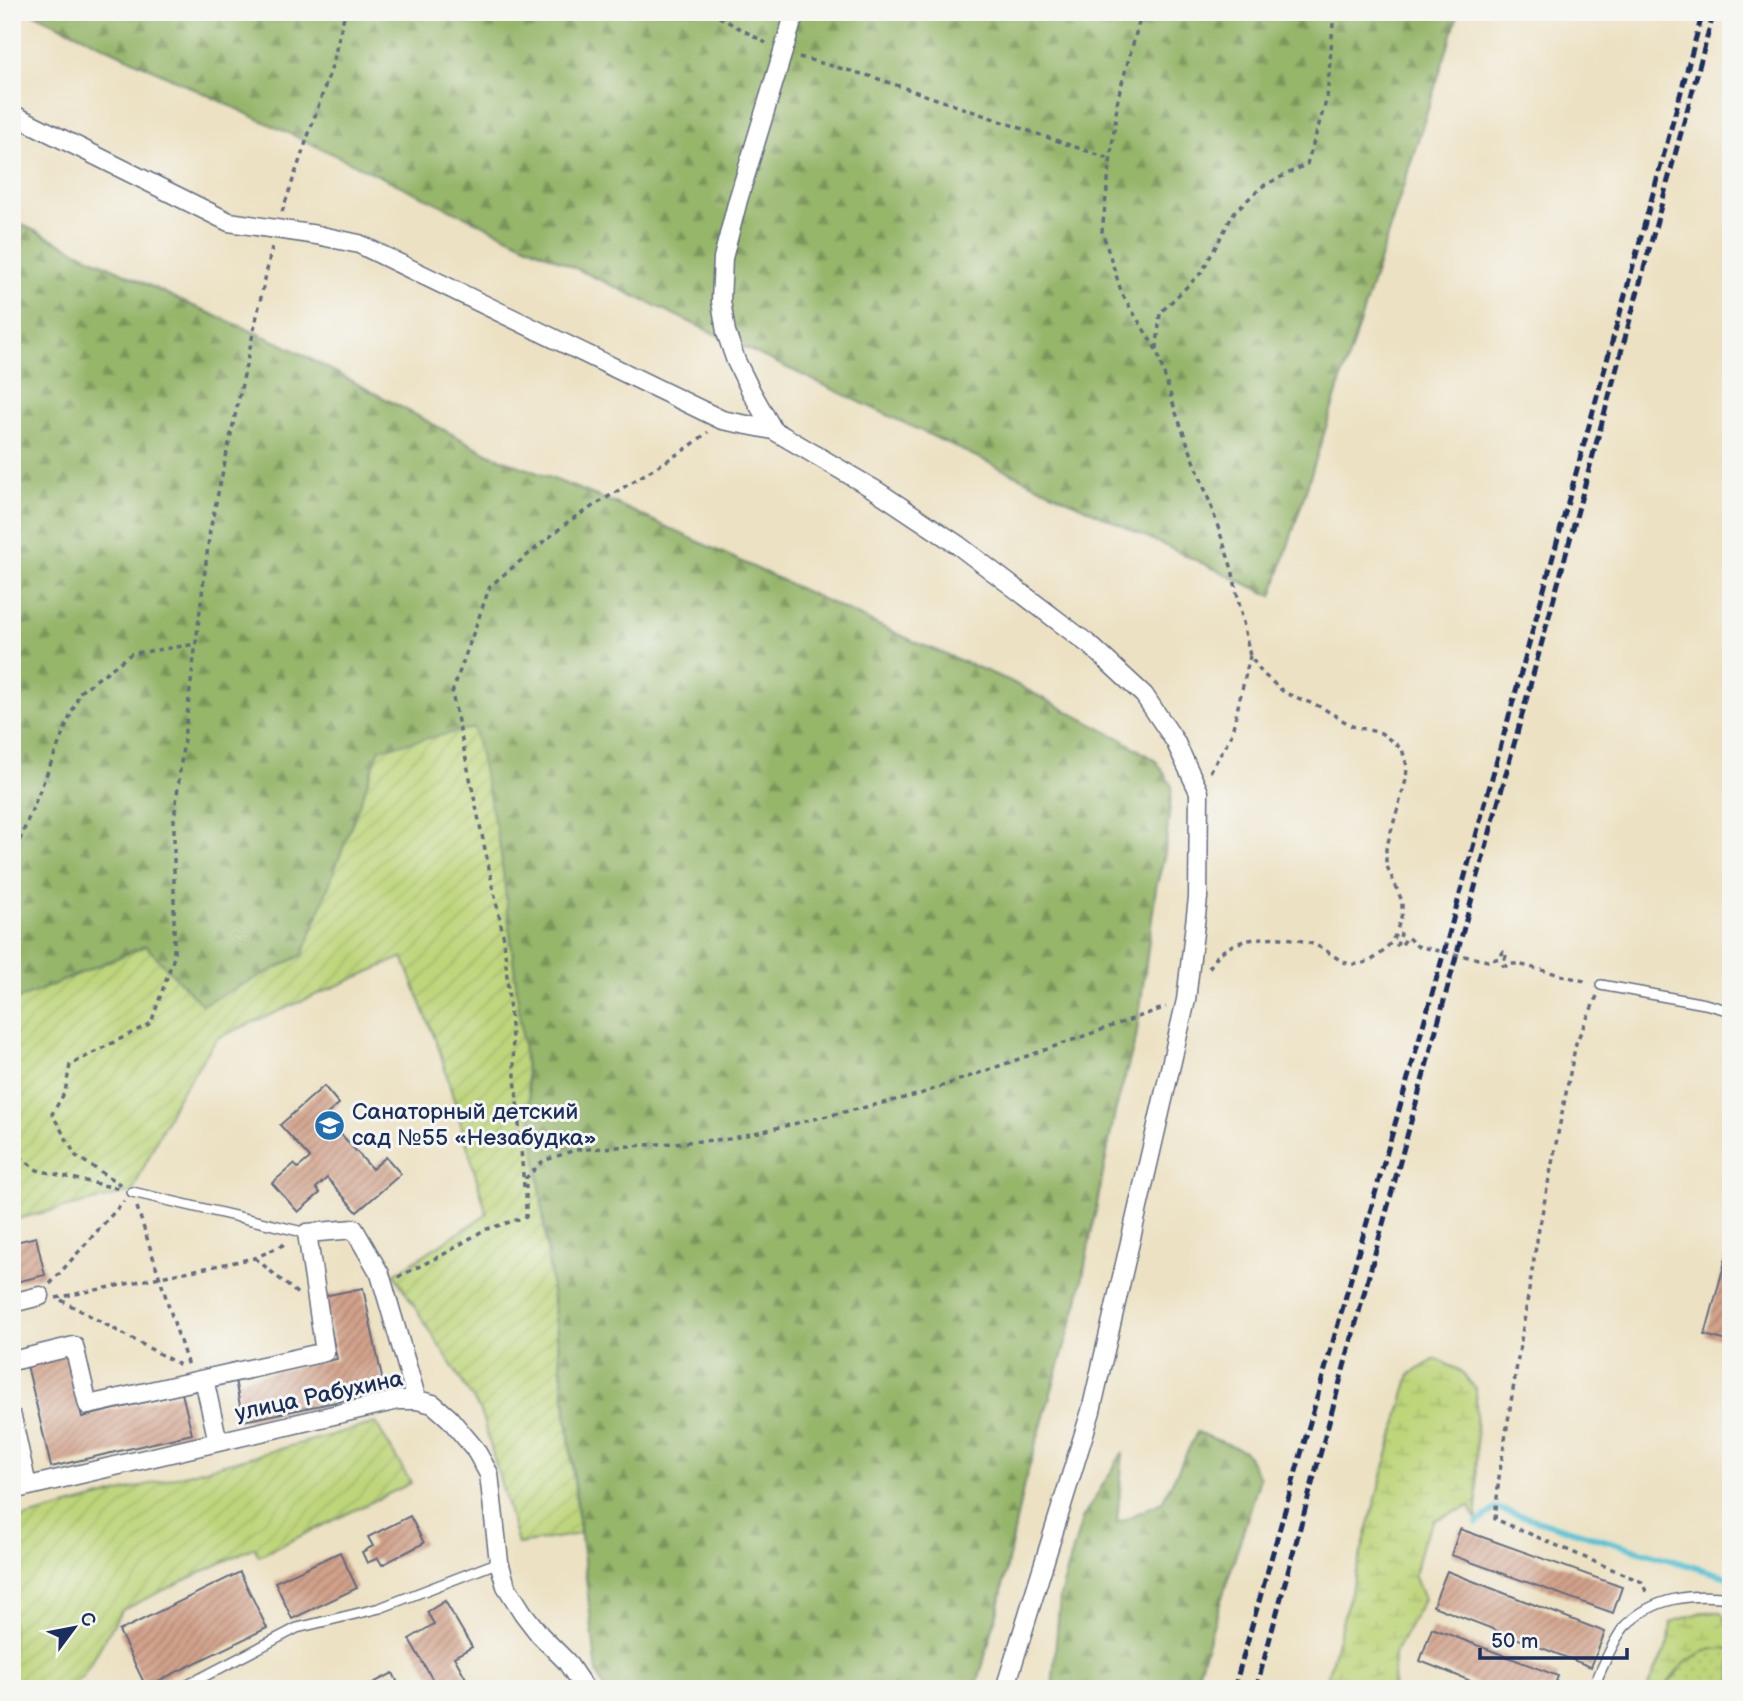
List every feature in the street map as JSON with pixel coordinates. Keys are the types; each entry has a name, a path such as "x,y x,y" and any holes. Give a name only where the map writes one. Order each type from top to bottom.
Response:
{"street":[{"path":"773,430 736,361 726,332 721,301 723,258 795,12"},
{"path":"12,114 229,222 359,244 722,420 773,430 877,491 958,545 1091,646 1144,695 1175,741 1199,793 1198,898 1186,1000 1091,1411 1006,1689"},
{"path":"12,1361 74,1346 88,1405 325,1352 307,1233 354,1229 383,1282 417,1400"},
{"path":"12,1303 40,1296"},
{"path":"204,1379 218,1442"},
{"name":"улица Рабухина","path":"20,1488 398,1400 417,1400 433,1404 449,1418 475,1449 489,1474 499,1562 506,1586 523,1613 566,1661 585,1689"},
{"path":"12,1417 20,1488"}],"lane":[{"path":"1601,985 1731,1011"},
{"path":"132,1192 307,1233"},
{"path":"180,1689 298,1628 380,1608 499,1562"},
{"path":"1593,1689 1624,1628 1652,1606 1681,1597 1709,1595 1731,1598"}],"path":[{"path":"40,1296 59,1299 189,1371 132,1192 76,1156 52,1114 65,1092 70,1065 151,1023 174,957 174,820 210,530 276,230 332,66 345,12"},
{"path":"710,12 783,52 873,77 1110,159"},
{"path":"1142,12 1118,97 1101,231 1122,294 1157,351 1176,413 1232,569 1250,656 1262,673 1285,693 1321,707 1352,726 1381,733 1402,749 1407,765 1406,780 1386,849 1386,864 1402,901 1402,914 1390,946 1365,964 1349,964 1317,946 1294,939 1269,937 1247,940 1219,954 1206,972"},
{"path":"1157,351 1160,313 1202,272 1234,211 1262,186 1307,163 1327,97 1335,12"},
{"path":"526,1217 504,939 452,693 491,586 569,521 689,447 722,420"},
{"path":"12,859 80,692 131,654 196,644"},
{"path":"1199,793 1231,736 1250,656"},
{"path":"1396,933 1401,934 1397,945 1401,946 1407,937 1416,946 1488,961 1500,958 1503,952 1507,953 1503,965 1518,964 1601,985 1576,1043 1528,1298 1499,1477 1495,1519 1642,1582 1652,1606"},
{"path":"526,1217 526,1178 543,1161 575,1150 729,1139 917,1096 1186,1000"},
{"path":"12,1150 37,1170 132,1192"},
{"path":"40,1296 132,1192"},
{"path":"383,1282 435,1259 484,1230 526,1217"},
{"path":"59,1299 255,1258 307,1233"},
{"path":"255,1258 319,1312"}],"green space":[{"path":"31,12 1459,12 1272,596"},
{"path":"12,220 186,303 284,345 489,454 617,504 915,642 1008,680 1123,740 1157,762 1172,786 1165,853 1156,888 1136,1038 1115,1112 1078,1301 1023,1488 999,1606 976,1689 604,1689 597,1672 500,847 380,749 303,955 202,1005 145,946 12,1002"},
{"path":"474,728 500,847 580,1534 518,1544 481,1412 394,1274 487,1214 440,1052 403,957 217,1038 176,1100 132,1192 12,1220 12,1002 146,946 202,1005 303,955 380,749"},
{"path":"1436,1359 1459,1370 1476,1389 1477,1523 1470,1506 1434,1520 1422,1543 1414,1575 1424,1599 1394,1654 1393,1689 1324,1689 1410,1374"},
{"path":"376,1423 411,1483 259,1556 254,1547 122,1610 83,1676 64,1689 12,1689 12,1521"},
{"path":"1197,1432 1245,1451 1260,1478 1193,1689 1052,1689 1060,1596 1082,1519 1123,1452 1117,1523 1162,1502"},
{"path":"1703,1612 1721,1612 1728,1623 1731,1623 1731,1649 1720,1648 1701,1653 1684,1664 1663,1689 1648,1689 1669,1643 1671,1622"},
{"path":"1716,1646 1731,1649 1731,1689 1664,1689 1689,1657"}],"building":[{"path":"324,1086 339,1104 325,1116 372,1169 386,1157 401,1174 357,1212 327,1178 316,1188 320,1193 298,1212 272,1183 294,1164 298,1168 310,1158 280,1125"},
{"path":"36,1237 45,1275 12,1283 12,1243"},
{"path":"1731,1243 1731,1342 1705,1335"},
{"path":"363,1288 385,1392 243,1421 235,1380 337,1359 324,1296"},
{"path":"67,1355 82,1417 182,1393 192,1434 51,1467 27,1365"},
{"path":"410,1516 424,1543 382,1565 378,1558 367,1563 362,1552 373,1546 368,1537"},
{"path":"1460,1529 1622,1587 1613,1613 1451,1555"},
{"path":"340,1552 357,1588 292,1619 275,1582"},
{"path":"1447,1571 1605,1632 1591,1667 1433,1606"},
{"path":"240,1572 267,1628 146,1687 119,1631"},
{"path":"445,1601 472,1647 454,1657 467,1680 451,1689 438,1689 409,1639 434,1624 427,1612"},
{"path":"1432,1628 1558,1676 1553,1689 1491,1689 1420,1661"},
{"path":"393,1673 401,1689 361,1689"}],"waterway":[{"path":"1477,1523 1496,1508 1731,1578"}],"railway":[{"path":"1234,1689 1444,952 1703,12"},
{"path":"1256,1689 1714,12"}],"place":[{"name":"Санаторный детский сад №55 «Незабудка»","path":"329,1125"}]}
